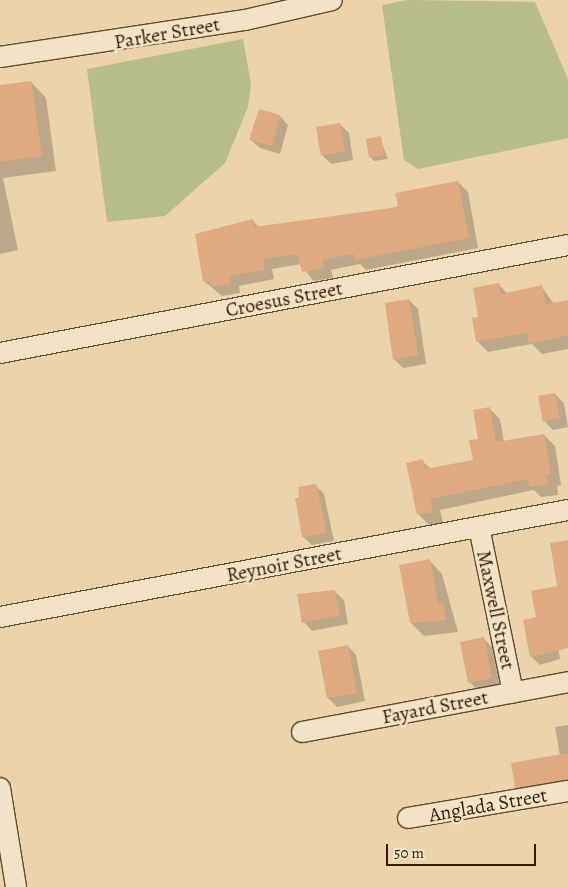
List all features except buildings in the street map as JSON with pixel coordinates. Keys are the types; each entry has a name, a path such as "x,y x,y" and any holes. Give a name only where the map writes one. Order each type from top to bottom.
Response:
{"street":[{"name":"Parker Street","path":"0,56 245,20 332,0"},
{"name":"Croesus Street","path":"0,353 568,245"},
{"name":"Reynoir Street","path":"0,617 568,510"},
{"name":"Maxwell Street","path":"479,527 513,693"},
{"name":"Fayard Street","path":"302,732 568,682"},
{"path":"0,788 16,887"},
{"name":"Anglada Street","path":"408,818 568,791"}],"green space":[{"path":"408,0 535,2 568,79 568,138 418,169 404,160 382,5"},
{"path":"243,39 251,84 248,107 225,163 165,216 107,222 87,69"}]}
